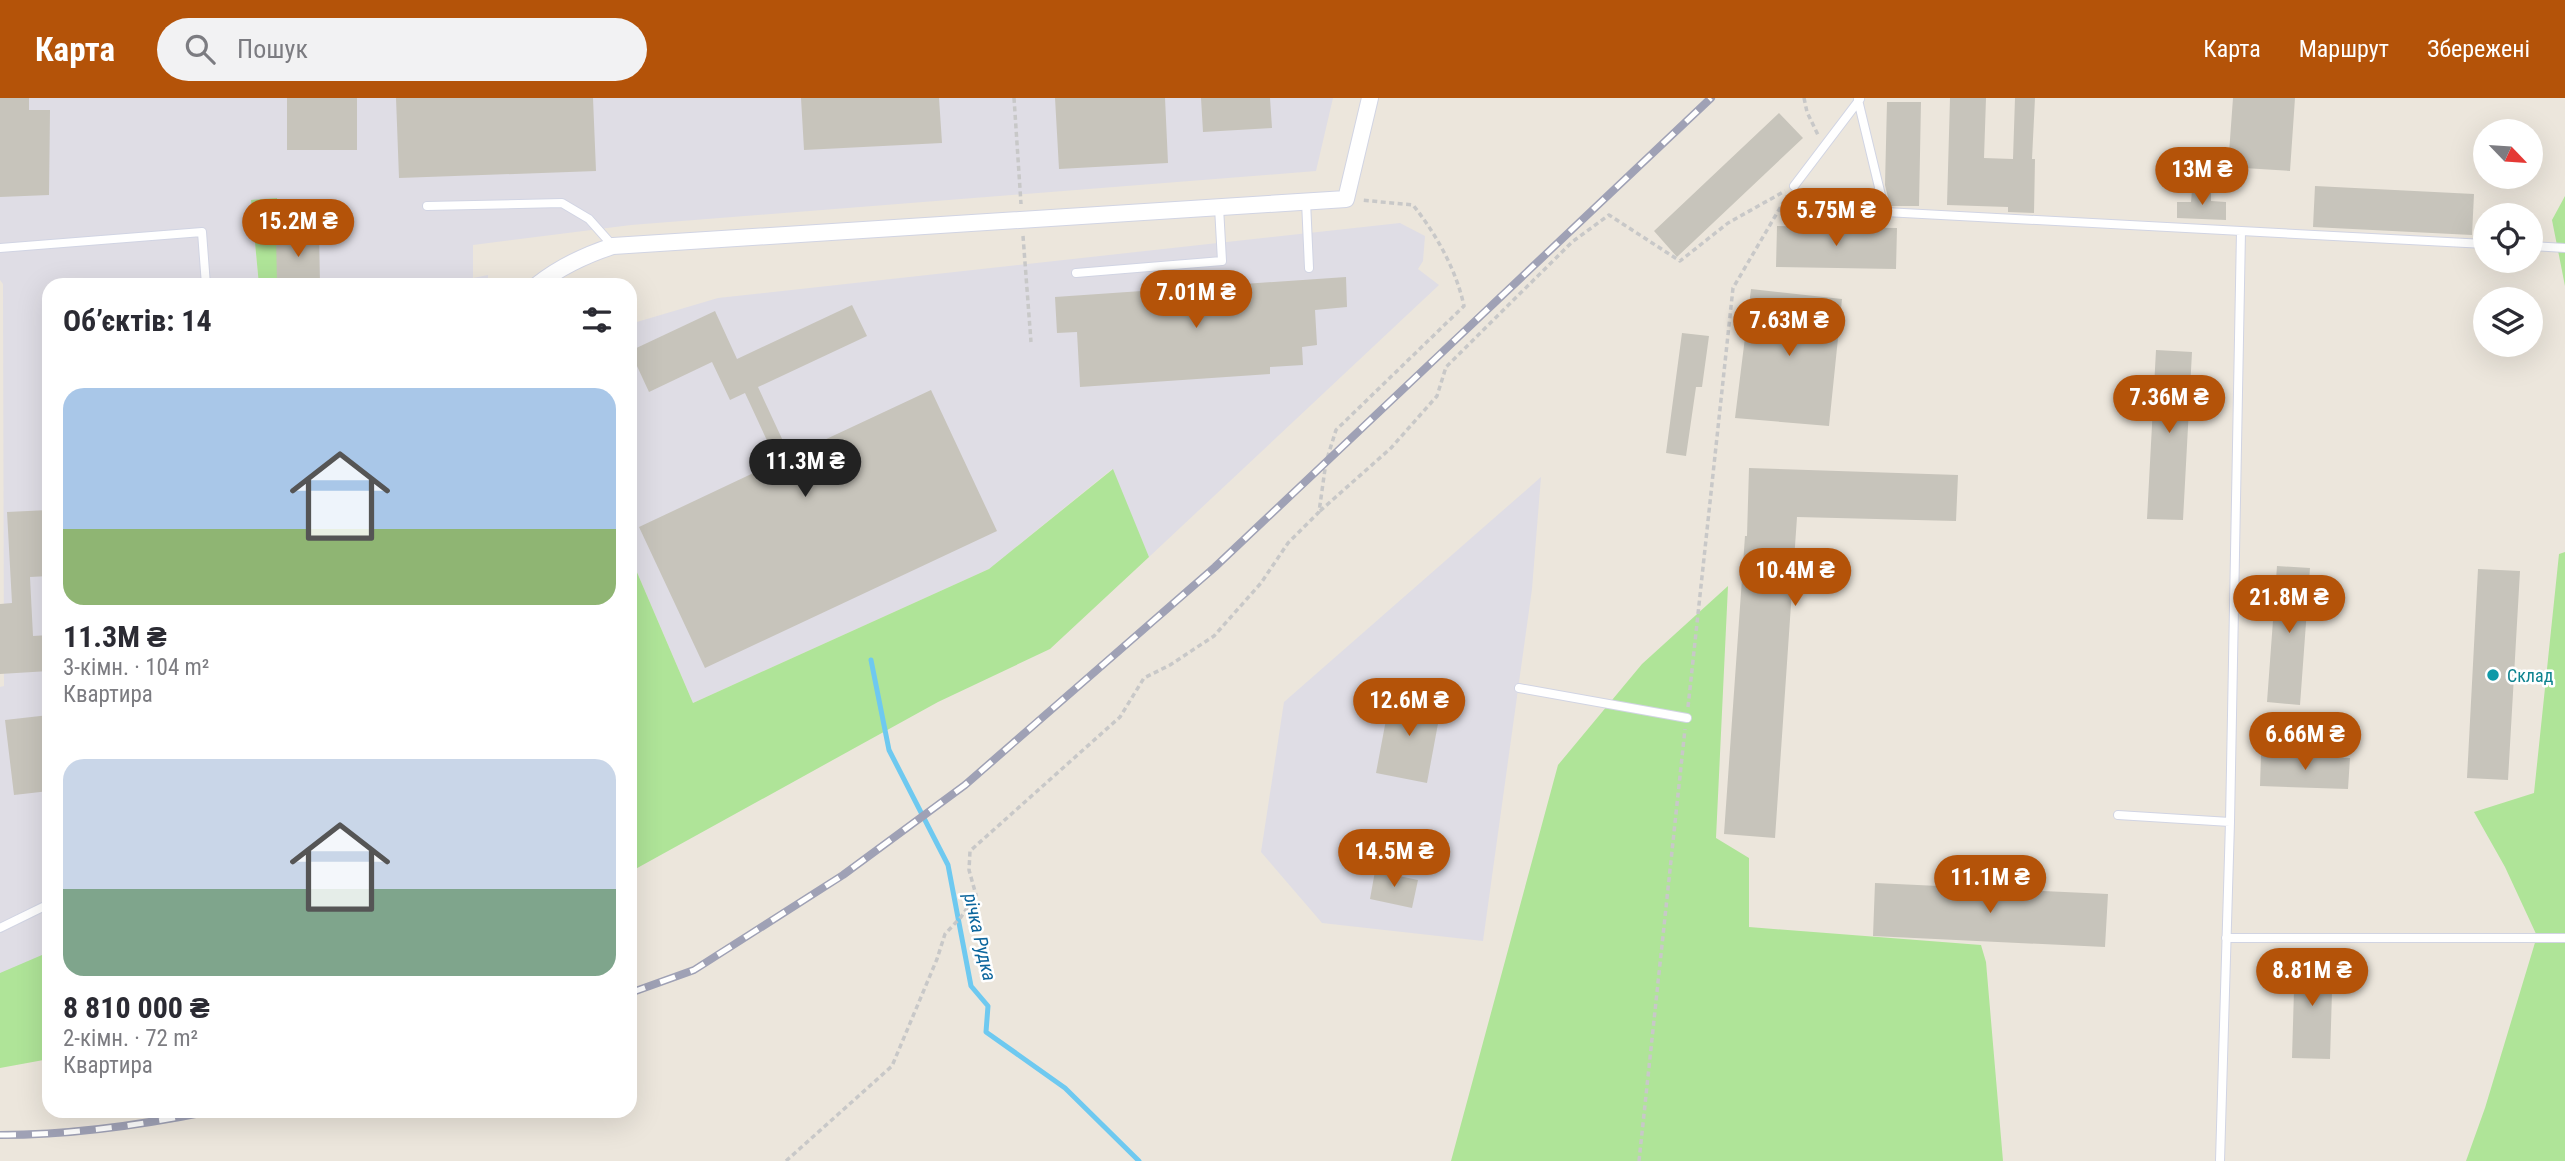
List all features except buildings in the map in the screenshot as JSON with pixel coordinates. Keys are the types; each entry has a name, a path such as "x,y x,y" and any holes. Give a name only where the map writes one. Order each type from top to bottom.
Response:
{"street":[{"path":"546,278 588,254 613,246 1346,199 1370,98"}],"lane":[{"path":"1794,186 1859,99"},
{"path":"1859,99 1885,212 2473,243"},
{"path":"1306,201 1309,268"},
{"path":"427,206 562,203 589,219 613,246"},
{"path":"1076,273 1222,261 1219,207"},
{"path":"2220,1161 2230,822 2241,231"},
{"path":"0,248 202,232 205,278"},
{"path":"2543,247 2565,248"},
{"path":"1519,688 1687,718"},
{"path":"2118,816 2230,822"},
{"path":"0,928 42,907"},
{"path":"2226,937 2565,938"}],"path":[{"path":"1804,98 1807,112 1823,147"},
{"path":"1639,1161 1734,288 1794,186"},
{"path":"786,1161 892,1066 937,959 945,933 961,917 976,895 970,870 970,851 1120,717 1144,678 1170,665 1214,636 1261,583 1288,543 1391,448 1437,396 1446,367 1572,242 1609,215 1680,261 1728,223 1794,186 1885,212"},
{"path":"1319,512 1326,462 1336,430 1464,306 1459,282 1427,223 1413,205 1346,199"}],"shaded area":[{"path":"0,98 1333,98 1316,171 631,225 473,245 473,278 275,278 251,201 258,278 42,278 42,958 0,978 0,687 4,686 3,284 0,280"},
{"path":"1400,223 1425,236 1423,261 1418,269 1439,285 1149,557 1112,469 989,569 693,703 637,572 637,322 718,298"},
{"path":"1541,477 1532,589 1483,941 1322,923 1261,852 1284,702"}],"green space":[{"path":"2565,196 2565,286 2552,220"},
{"path":"277,198 277,278 258,278 251,200"},
{"path":"1113,469 1149,557 1050,649 938,702 637,868 637,572 693,703 989,569"},
{"path":"2565,552 2565,1161 2466,1161 2485,1108 2537,936 2505,867 2474,812 2534,793 2559,554"},
{"path":"1728,586 1716,838 1749,858 1749,927 1981,945 1986,962 2003,1161 1451,1161 1558,765 1642,664"},
{"path":"42,955 42,1060 0,1068 0,973"}],"waterway":[{"name":"річка Рудка","path":"871,660 889,750 948,865 971,986 988,1006 986,1032 1065,1088 1139,1161"}],"railway":[{"path":"637,990 694,970 843,875 965,785 1215,567 1711,98"},
{"path":"0,1135 106,1128 175,1118"}],"place":[{"name":"Склад","path":"2493,675"}]}
